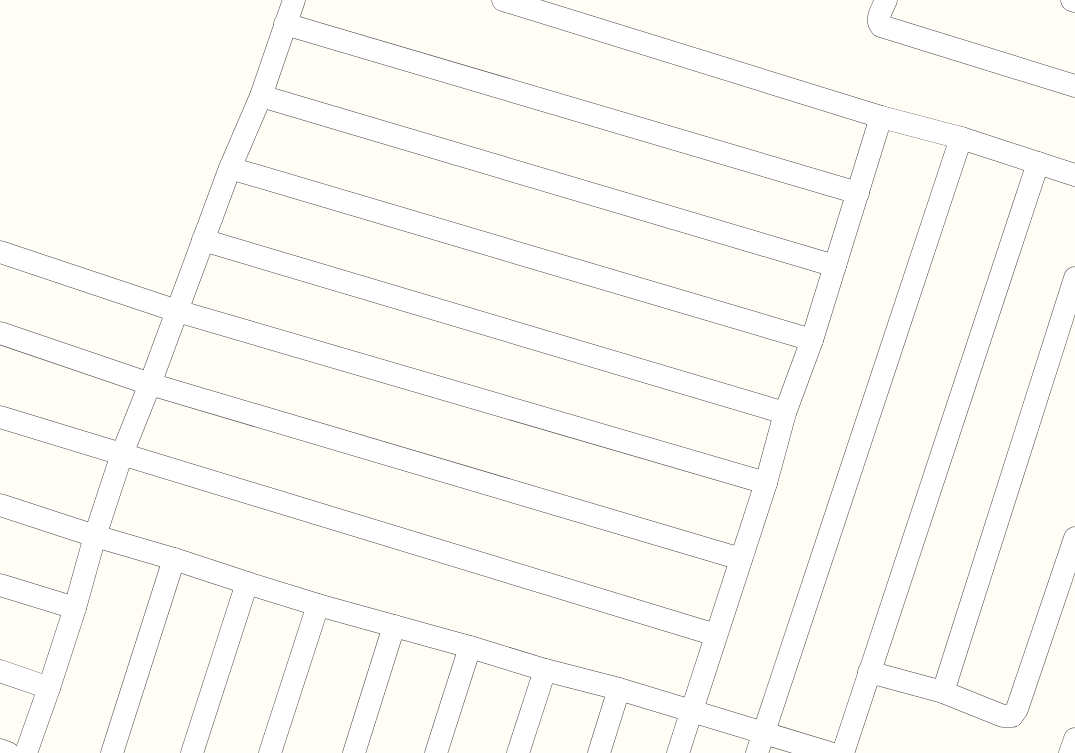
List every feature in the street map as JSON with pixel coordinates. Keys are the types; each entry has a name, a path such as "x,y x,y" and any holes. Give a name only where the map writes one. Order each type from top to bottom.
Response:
{"street":[{"path":"26,753 75,608 95,536 122,454 150,384 230,168 260,96 294,0"},
{"path":"503,0 881,117 961,138 1075,175"},
{"path":"886,0 878,20 878,24 881,26 1075,86"},
{"path":"285,24 858,192"},
{"path":"260,96 835,266"},
{"path":"678,753 766,483 785,413 812,340 881,117"},
{"path":"761,743 961,138"},
{"path":"843,753 1038,163"},
{"path":"230,168 812,340"},
{"path":"203,240 785,413"},
{"path":"0,252 176,311 766,483"},
{"path":"943,692 1075,278"},
{"path":"0,333 150,384 741,560"},
{"path":"0,417 716,635"},
{"path":"0,504 95,536 174,559 318,605 470,647 545,670 620,689 692,711 761,743 830,753"},
{"path":"869,672 943,692 1003,716 1012,716 1017,709 1075,538"},
{"path":"112,753 174,559"},
{"path":"192,753 247,583"},
{"path":"0,585 75,608"},
{"path":"270,753 318,605"},
{"path":"354,753 394,626"},
{"path":"436,753 470,647"},
{"path":"518,753 545,670"},
{"path":"0,671 49,688"},
{"path":"599,753 620,689"},
{"path":"1070,753 1075,739"},
{"path":"0,750 8,753"}]}
